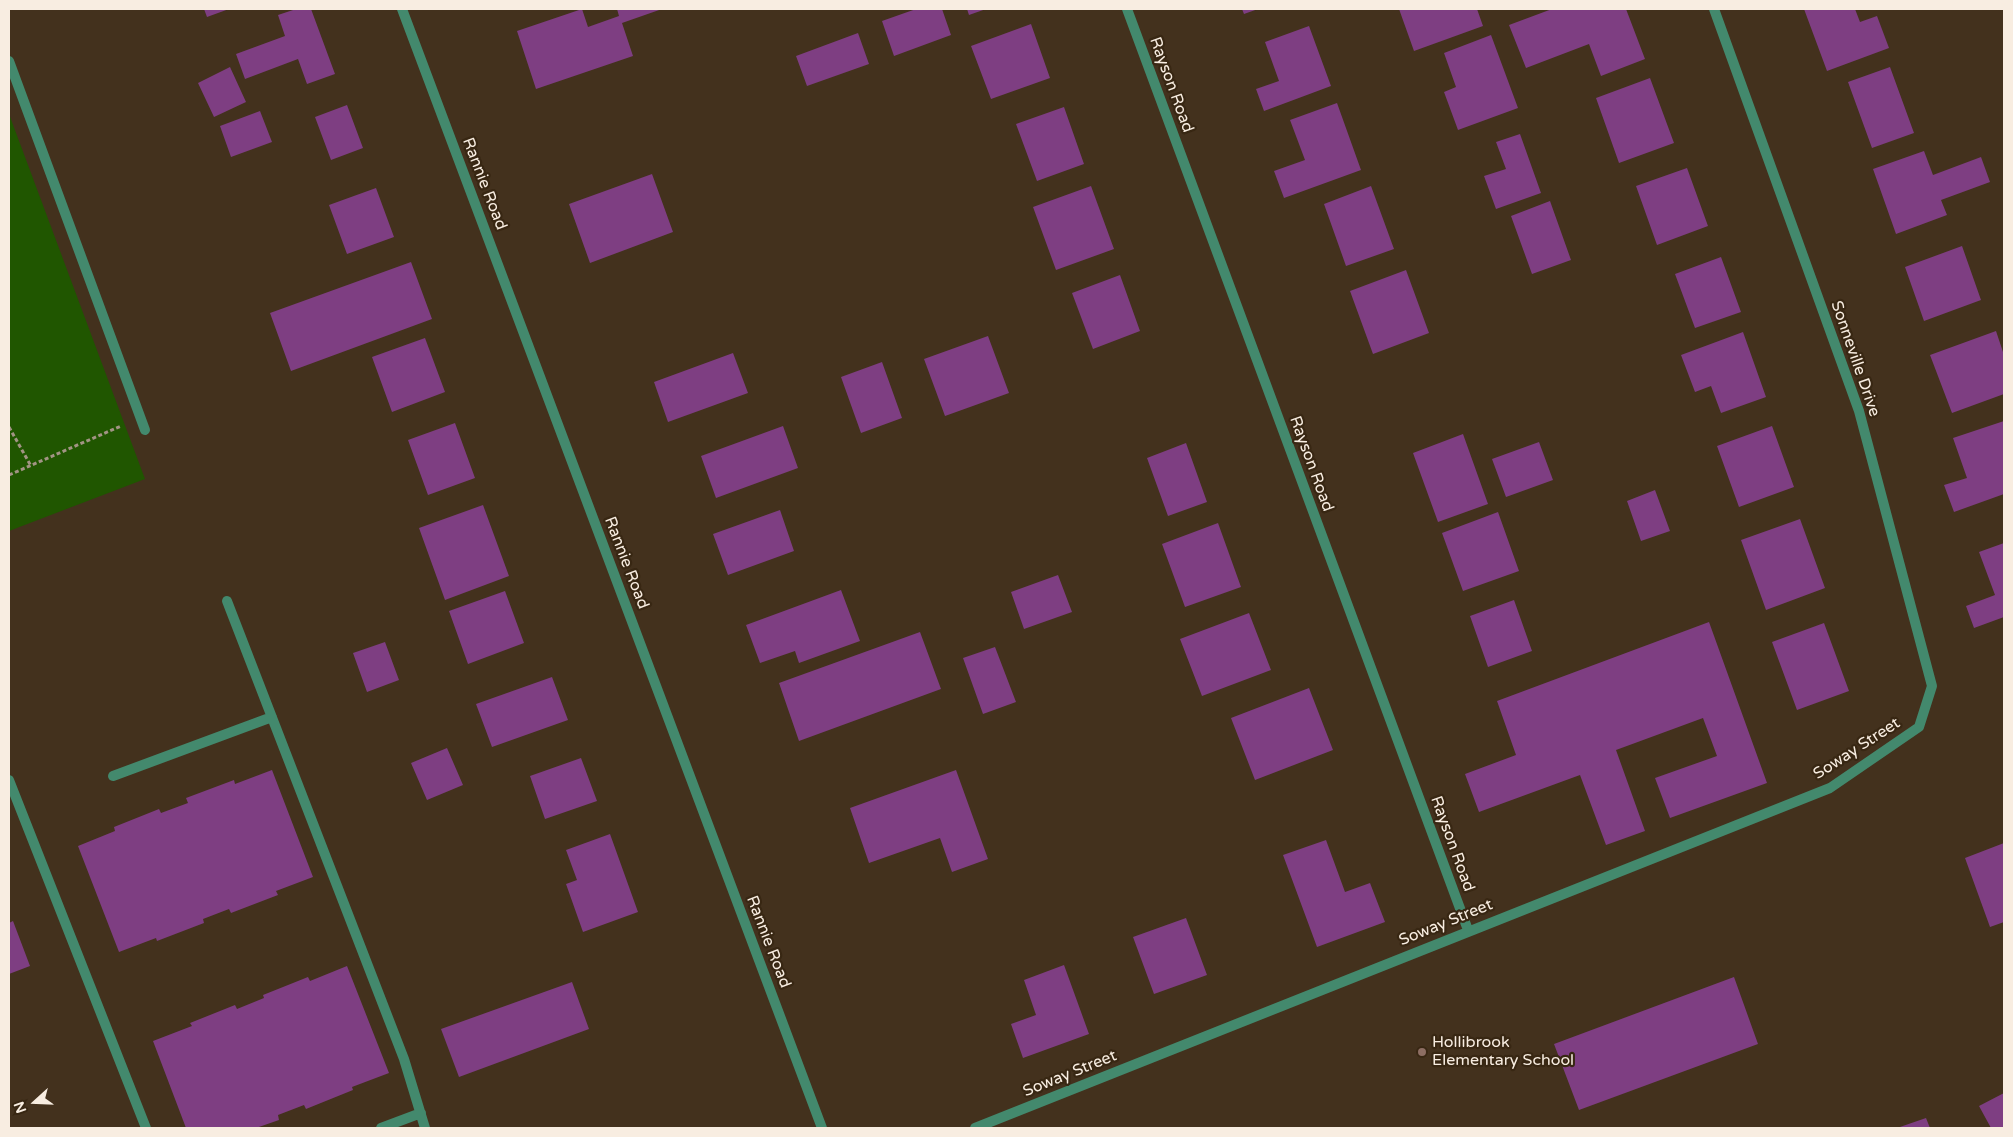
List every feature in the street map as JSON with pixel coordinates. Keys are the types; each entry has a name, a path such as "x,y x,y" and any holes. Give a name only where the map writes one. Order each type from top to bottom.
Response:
{"street":[{"name":"Rannie Road","path":"402,9 822,1128"},
{"name":"Rayson Road","path":"1126,9 1468,930"},
{"name":"Sonneville Drive","path":"1714,9 1859,411 1932,686 1919,727"},
{"path":"9,61 145,430"},
{"path":"227,601 404,1059 425,1128"},
{"path":"114,776 272,717"},
{"name":"Soway Street","path":"975,1128 1468,930 1830,788 1919,727"},
{"path":"9,780 146,1128"},
{"path":"381,1128 421,1113"}],"path":[{"path":"9,475 140,417"},
{"path":"9,427 31,466"}],"green space":[{"path":"9,114 145,479 9,531"}],"building":[{"path":"204,9 229,9 207,17"},
{"path":"296,9 311,9 335,74 307,84 298,59 245,79 236,54 285,36 278,15"},
{"path":"582,9 588,27 619,16 617,9 662,9 622,23 633,56 536,89 517,31"},
{"path":"916,9 942,9 951,35 894,56 882,21"},
{"path":"967,9 986,9 969,15"},
{"path":"1242,9 1258,9 1244,14"},
{"path":"1399,9 1477,9 1483,26 1414,51"},
{"path":"1552,9 1626,9 1645,59 1601,76 1589,44 1526,68 1509,25"},
{"path":"1804,9 1855,9 1860,22 1877,16 1889,48 1827,71"},
{"path":"1031,24 1050,78 991,99 971,46"},
{"path":"1309,26 1331,86 1264,111 1256,89 1279,81 1265,42"},
{"path":"858,33 869,64 807,86 796,56"},
{"path":"1491,35 1518,108 1458,130 1444,92 1456,87 1444,53"},
{"path":"230,67 246,102 214,117 198,83"},
{"path":"1890,67 1914,133 1872,148 1848,82"},
{"path":"1650,78 1674,143 1619,163 1596,98"},
{"path":"1337,103 1361,170 1284,198 1274,171 1305,160 1290,120"},
{"path":"347,105 363,148 331,160 315,117"},
{"path":"1064,107 1084,164 1037,181 1016,124"},
{"path":"260,111 272,142 231,157 220,126"},
{"path":"1520,134 1541,193 1496,209 1484,176 1506,169 1496,142"},
{"path":"1924,151 1933,175 1981,157 1990,182 1941,200 1947,215 1896,234 1873,169"},
{"path":"1687,168 1708,226 1657,245 1636,186"},
{"path":"652,174 673,232 590,263 569,204"},
{"path":"1091,186 1114,249 1056,270 1033,207"},
{"path":"1371,186 1394,249 1346,266 1324,204"},
{"path":"376,188 394,237 347,254 329,205"},
{"path":"1550,201 1571,260 1532,274 1511,216"},
{"path":"1962,246 1981,300 1924,321 1905,267"},
{"path":"1721,257 1741,312 1695,328 1675,274"},
{"path":"411,262 432,319 291,371 270,313"},
{"path":"1406,270 1429,333 1373,354 1350,291"},
{"path":"1120,275 1140,331 1093,349 1072,293"},
{"path":"1996,331 2004,355 2004,394 1952,413 1930,355"},
{"path":"1743,332 1766,397 1721,413 1711,386 1695,392 1681,355"},
{"path":"988,336 1009,393 945,416 924,359"},
{"path":"425,338 445,392 392,412 372,357"},
{"path":"733,353 748,393 668,422 654,382"},
{"path":"882,362 902,418 861,433 841,377"},
{"path":"2004,421 2004,494 1954,512 1944,485 1967,478 1953,438"},
{"path":"455,423 475,478 428,495 408,440"},
{"path":"783,426 798,468 716,498 701,456"},
{"path":"1772,426 1794,487 1739,507 1717,446"},
{"path":"1463,434 1488,504 1438,522 1413,453"},
{"path":"1539,442 1553,480 1506,497 1492,459"},
{"path":"1186,443 1207,502 1168,516 1147,458"},
{"path":"1655,490 1670,531 1641,541 1627,501"},
{"path":"483,505 509,576 445,600 419,528"},
{"path":"780,510 794,551 728,575 713,534"},
{"path":"1498,512 1519,571 1463,591 1442,533"},
{"path":"1800,519 1825,588 1766,610 1741,540"},
{"path":"1218,523 1241,587 1185,607 1162,544"},
{"path":"2004,543 2004,617 1974,628 1966,606 1995,595 1979,552"},
{"path":"1058,575 1072,612 1024,629 1011,592"},
{"path":"841,590 860,641 799,663 795,651 760,663 746,625"},
{"path":"505,591 524,643 468,664 449,611"},
{"path":"1514,600 1532,651 1488,667 1470,616"},
{"path":"1249,613 1271,670 1202,696 1180,639"},
{"path":"1709,622 1767,783 1670,818 1655,778 1717,756 1703,718 1616,750 1645,831 1606,845 1580,775 1479,812 1465,774 1516,755 1497,701"},
{"path":"1824,623 1849,691 1797,710 1772,642"},
{"path":"920,632 941,689 799,741 779,683"},
{"path":"385,642 399,680 367,692 353,653"},
{"path":"995,647 1016,702 983,714 963,658"},
{"path":"552,677 568,720 492,747 476,704"},
{"path":"1309,688 1333,750 1255,780 1231,718"},
{"path":"447,748 463,785 427,800 411,763"},
{"path":"581,758 597,801 545,819 530,776"},
{"path":"272,770 313,877 276,891 278,895 231,913 229,909 203,919 204,923 157,941 156,938 119,952 78,846 115,831 114,827 159,809 161,813 188,803 186,798 234,780 235,784"},
{"path":"956,770 988,859 952,872 940,838 869,863 850,808"},
{"path":"610,834 638,912 583,932 566,884 577,880 566,850"},
{"path":"1326,840 1345,892 1370,883 1385,922 1317,947 1283,855"},
{"path":"2004,843 2004,922 1990,927 1965,858"},
{"path":"1186,918 1207,975 1154,994 1133,937"},
{"path":"13,921 30,966 9,974 9,923"},
{"path":"1064,965 1089,1034 1023,1058 1011,1024 1036,1015 1024,980"},
{"path":"347,966 389,1073 352,1087 353,1090 306,1109 304,1105 278,1115 279,1120 256,1128 186,1128 153,1041 192,1026 190,1023 235,1005 237,1009 264,998 263,995 308,977 310,981"},
{"path":"1734,977 1758,1044 1579,1110 1554,1044"},
{"path":"572,982 589,1029 459,1077 441,1029"},
{"path":"2004,1093 2004,1128 1991,1128 1979,1106"},
{"path":"1926,1118 1930,1128 1897,1128"}],"place":[{"name":"Hollibrook Elementary School","path":"1422,1052"}]}
